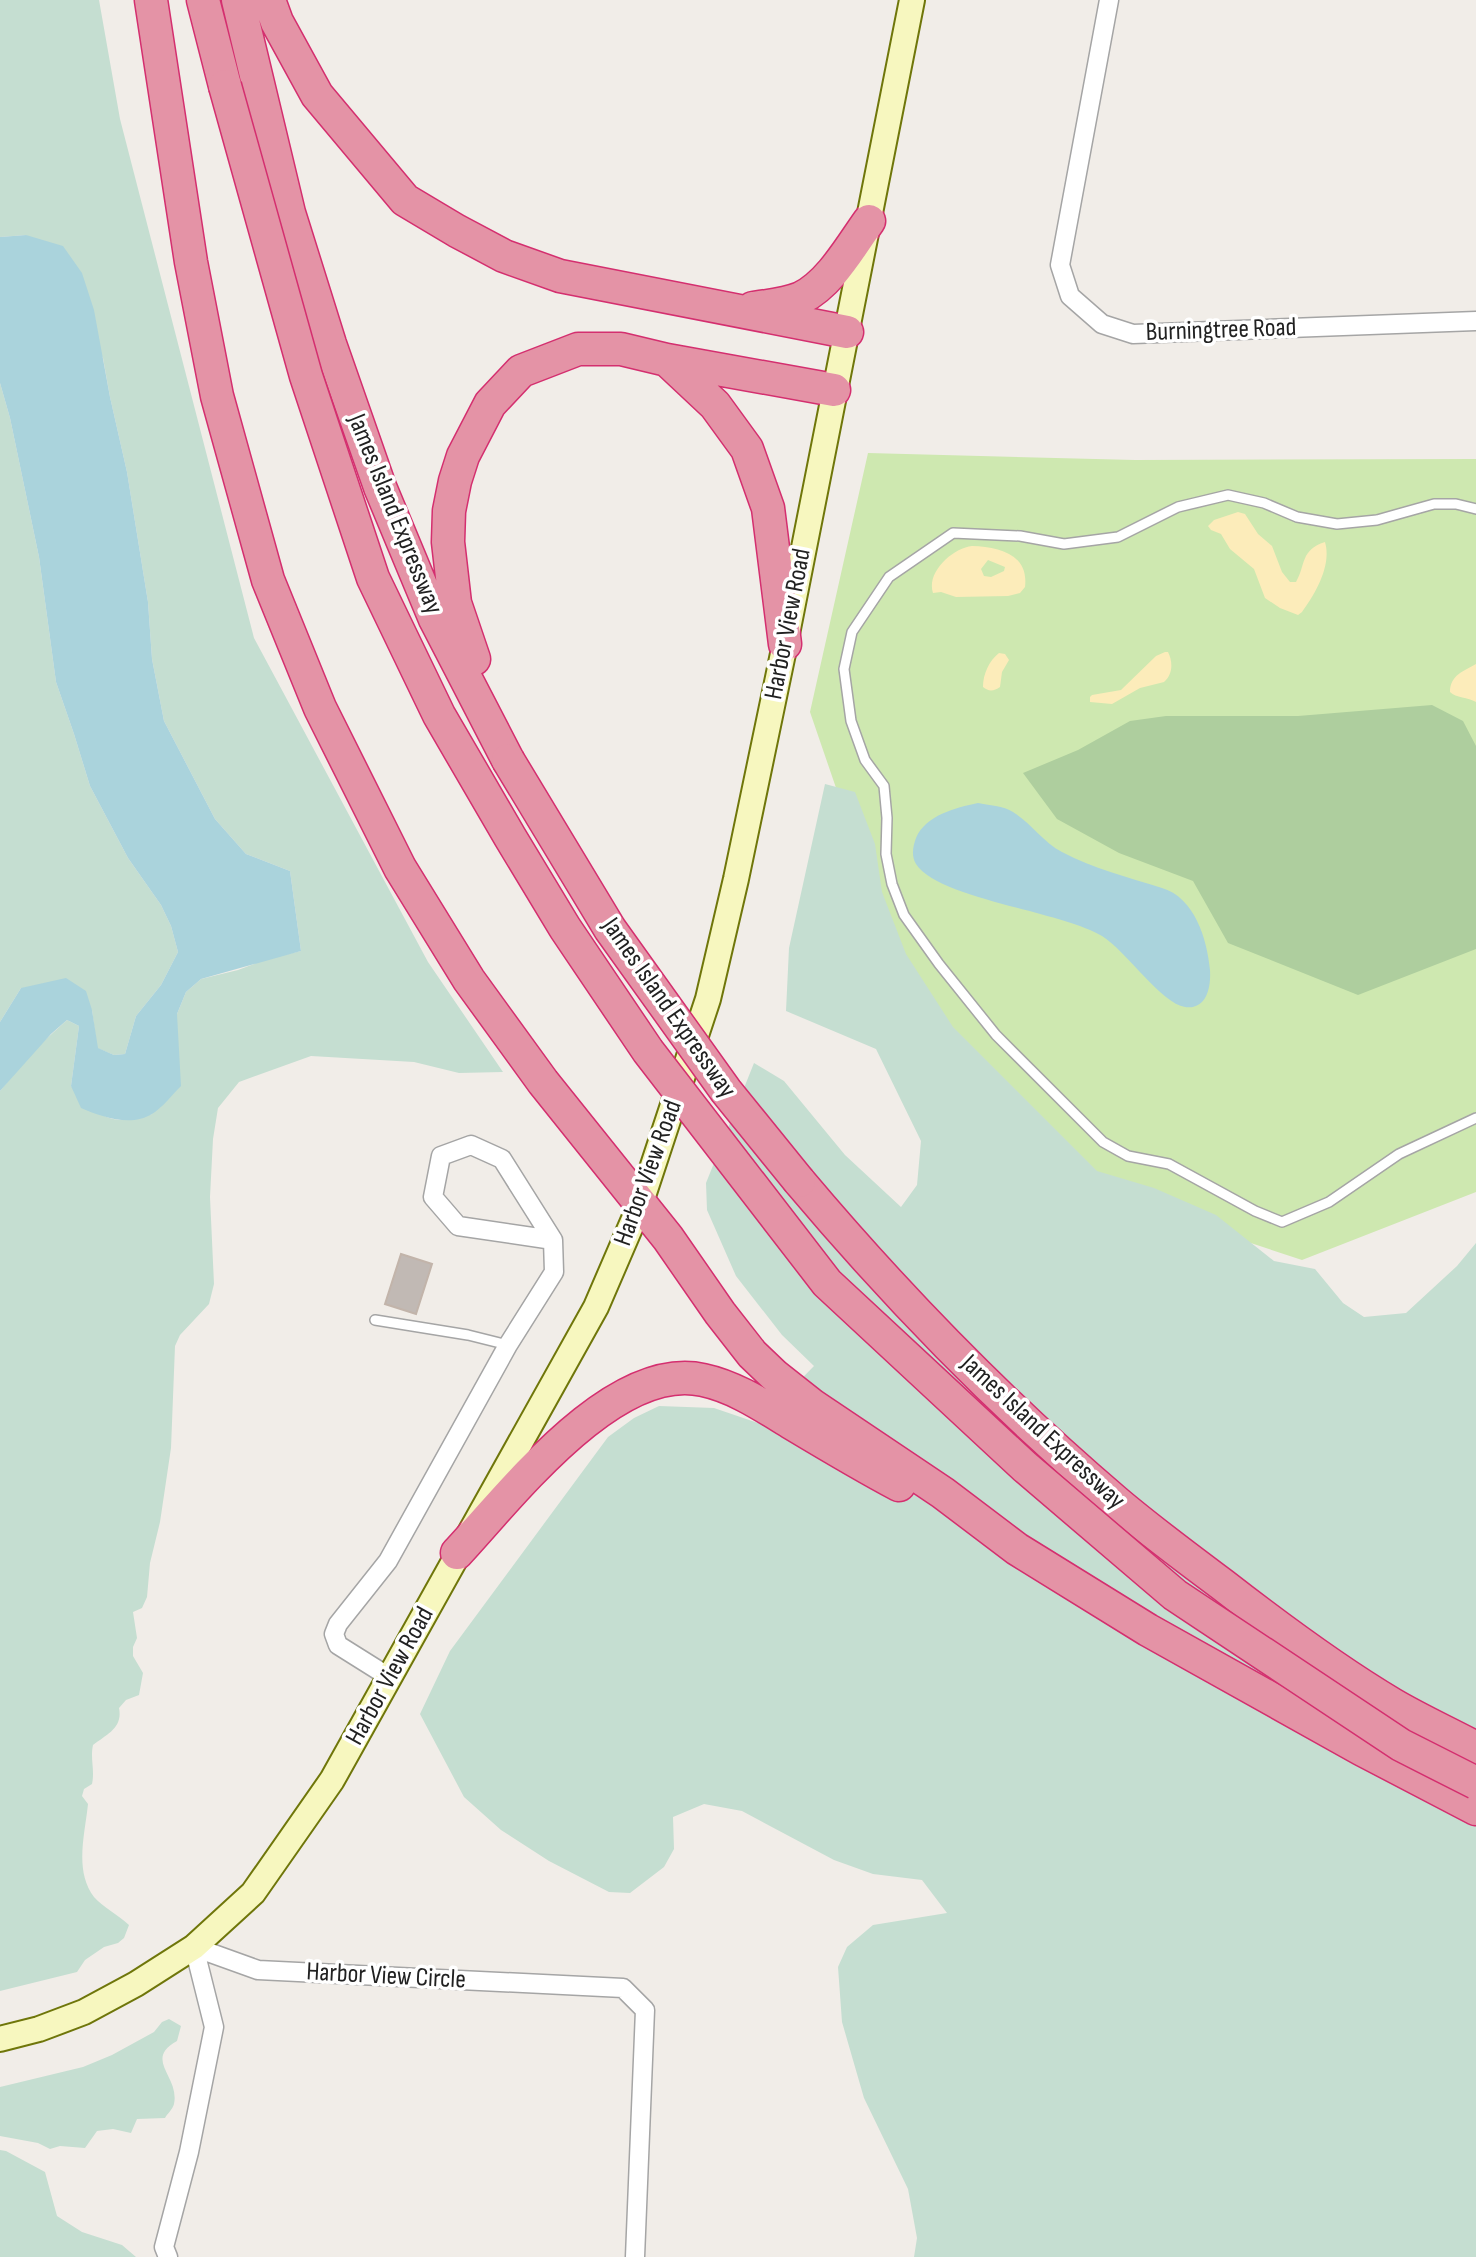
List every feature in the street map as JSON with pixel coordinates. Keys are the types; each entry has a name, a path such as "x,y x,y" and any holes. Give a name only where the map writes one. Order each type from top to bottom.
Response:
{"highway":[{"path":"151,0 191,262 217,396 268,580 309,682 400,868 470,980 543,1082 668,1238 752,1354 812,1405 943,1493 1017,1549"},
{"name":"James Island Expressway","path":"203,0 306,376 373,578 439,715 471,771 565,928 648,1051 827,1283 1025,1467 1175,1595 1401,1745 1476,1783"},
{"name":"James Island Expressway","path":"238,0 289,213 330,344 380,487 435,619 508,760 610,929 726,1091 851,1243 923,1321 1115,1502 1183,1555 1251,1606 1391,1703 1476,1748"},
{"path":"270,0 277,22 317,96 405,200 504,256 560,276 847,332"},
{"path":"736,311 778,305 803,297 834,272 869,221"},
{"path":"508,760 455,603 448,531 455,481 463,456 490,404 521,371 578,349 621,349 667,360 834,390"},
{"path":"667,360 715,405 747,449 768,508 785,644"},
{"path":"457,1553 559,1442 625,1393 672,1377 703,1380 746,1396 866,1468 1017,1549 1148,1630 1361,1749 1476,1809"}],"main road":[{"name":"Harbor View Road","path":"0,2039 39,2029 84,2011 136,1983 194,1947 253,1893 332,1780 596,1307 640,1205 708,999 785,644 912,0"}],"street":[{"name":"Burningtree Road","path":"1109,0 1060,265 1070,296 1102,324 1133,334 1476,321"},
{"path":"389,1677 338,1645 334,1634 338,1623 388,1561 508,1345 554,1272 553,1240 502,1159 471,1145 441,1156 433,1197 458,1226 553,1240"},
{"path":"168,2257 164,2247 189,2152 214,2027 194,1947"},
{"name":"Harbor View Circle","path":"194,1947 258,1970 623,1988 645,2010 635,2257"}],"lane":[{"path":"1476,509 1456,504 1434,504 1377,520 1337,524 1297,517 1264,503 1228,495 1178,507 1118,537 1065,544 1020,536 953,533 889,577 852,632 844,669 851,721 865,760 884,786 886,854 892,884 904,915 996,1035 1102,1142 1128,1156 1169,1164 1255,1211 1282,1222 1329,1202 1398,1154 1476,1118"},
{"path":"375,1320 468,1335 508,1345"}],"green space":[{"path":"0,0 99,0 120,119 254,638 428,962 503,1072 459,1073 414,1062 311,1056 239,1082 218,1108 213,1139 210,1197 214,1284 209,1304 180,1335 175,1346 171,1448 160,1522 150,1563 147,1597 142,1608 133,1612 137,1638 133,1656 143,1673 139,1695 126,1700 119,1708 119,1721 116,1726 93,1745 92,1784 84,1789 82,1796 88,1804 82,1852 88,1887 97,1900 129,1925 124,1938 85,1960 77,1972 0,1991 0,1091 34,1050 67,1020 79,1026 71,1086 98,1112 114,1119 124,1120 152,1114 177,1039 177,1014 186,992 201,979 301,951 290,871 246,854 215,819 164,721 152,659 148,602 127,472 103,358 26,235 0,237"},
{"path":"0,383 10,418 39,557 56,682 90,786 128,858 161,905 171,926 178,952 161,985 136,1016 125,1054 114,1055 97,1048 92,1010 21,988 0,1022"},
{"path":"868,453 1135,460 1476,459 1476,1192 1302,1260 1050,1177 905,989 810,712"},
{"path":"1432,705 1463,721 1476,746 1476,949 1358,995 1228,943 1193,881 1119,853 1057,819 1023,773 1078,750 1130,721 1166,716 1298,716"},
{"path":"825,784 855,792 875,844 882,892 906,954 953,1027 1097,1171 1154,1188 1216,1215 1274,1261 1315,1269 1343,1303 1364,1317 1406,1313 1457,1266 1476,1243 1476,2257 914,2257 917,2238 908,2189 864,2098 842,2022 838,1967 847,1947 873,1925 947,1913 922,1880 873,1874 834,1860 742,1811 704,1804 673,1817 674,1849 664,1867 630,1893 609,1892 549,1861 501,1830 464,1797 420,1714 450,1651 608,1437 634,1418 659,1406 714,1408 758,1423 814,1366 782,1335 736,1276 707,1210 706,1183 754,1063 784,1081 845,1155 901,1207 917,1185 921,1141 876,1049 786,1011 789,948"},
{"path":"169,2019 181,2026 177,2041 167,2048 163,2055 174,2094 173,2106 165,2118 137,2119 131,2133 113,2129 97,2131 85,2148 60,2146 50,2149 38,2143 0,2136 0,2087 83,2067 154,2032 162,2022"},
{"path":"0,2150 45,2172 57,2216 82,2232 122,2245 136,2257 0,2257"}],"sand":[{"path":"1238,512 1245,514 1258,534 1272,546 1282,572 1290,582 1296,582 1311,549 1325,542 1326,561 1321,579 1307,605 1298,615 1265,598 1254,569 1230,549 1221,534 1208,526 1214,520"},
{"path":"965,548 992,548 1010,554 1022,567 1025,587 1020,593 1008,596 956,597 941,592 933,593 933,577 937,569 949,556","holes":["988,560 1005,567 1004,571 991,577 984,576 981,569"]},
{"path":"1165,652 1170,656 1171,668 1164,682 1140,688 1112,704 1090,702 1092,695 1121,690 1156,656"},
{"path":"999,653 1005,654 1009,660 1002,672 1000,687 987,690 983,687 985,673"},
{"path":"1476,664 1476,702 1450,692 1452,681 1462,671"}],"water":[{"path":"26,235 63,246 82,273 94,310 127,472 148,602 152,659 164,721 215,819 246,854 290,871 301,951 201,979 186,992 177,1014 181,1086 156,1111 135,1120 107,1117 81,1108 71,1086 79,1026 67,1020 0,1091 0,1022 21,988 66,978 86,991 98,1048 114,1055 125,1054 136,1016 161,985 178,952 171,926 161,905 128,858 90,786 56,682 39,557 10,418 0,383 0,237"},
{"path":"978,803 1013,812 1055,848 1074,858 1162,888 1183,901 1197,921 1206,946 1210,983 1203,1001 1192,1007 1176,1004 1155,987 1112,943 1083,927 974,896 929,876 913,858 914,844 921,830 942,814"}],"building":[{"path":"401,1254 432,1264 416,1314 385,1304"}]}
